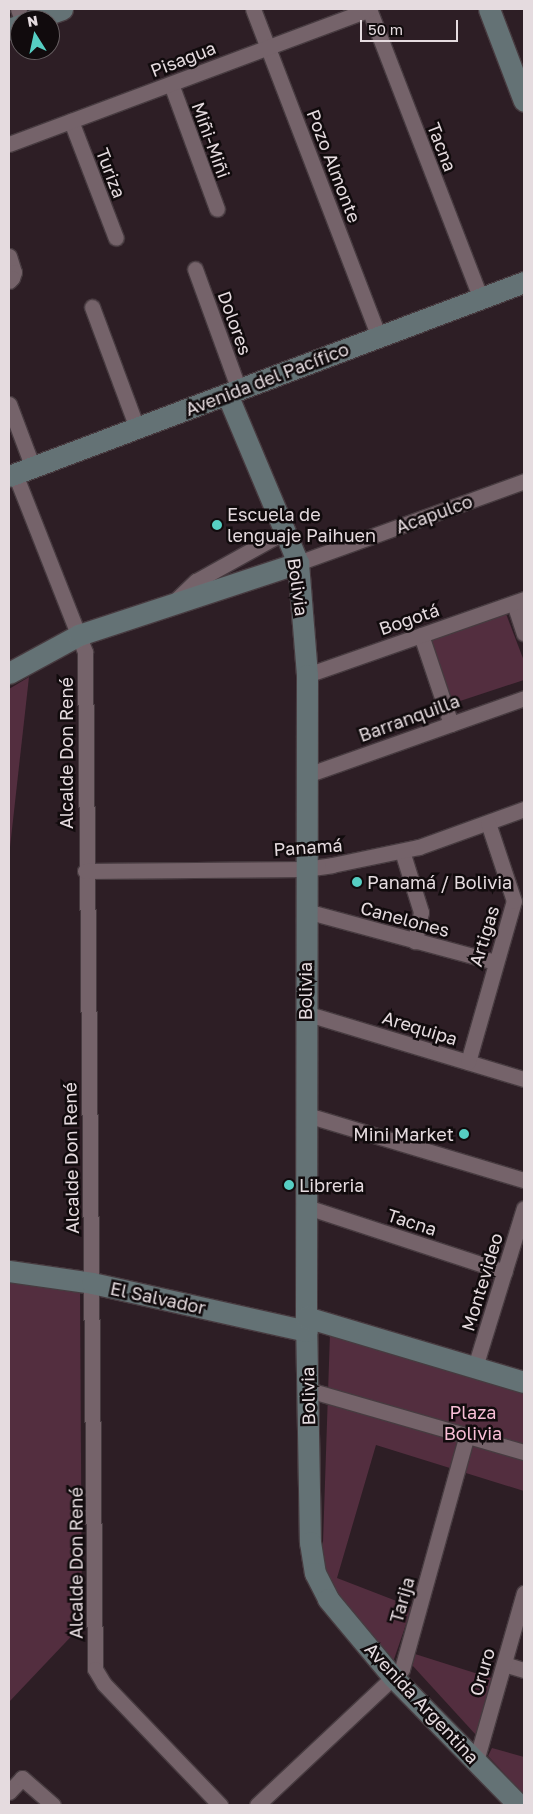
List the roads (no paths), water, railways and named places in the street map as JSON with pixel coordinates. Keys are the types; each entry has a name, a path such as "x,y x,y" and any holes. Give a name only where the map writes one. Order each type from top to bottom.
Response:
{"street":[{"name":"Pozo Almonte","path":"253,9 379,337"},
{"name":"Pisagua","path":"9,144 370,9"},
{"name":"Tacna","path":"370,9 481,299"},
{"path":"489,9 518,66 524,101"},
{"name":"Miñi-Miñi","path":"171,84 217,209"},
{"name":"Turiza","path":"71,121 116,238"},
{"path":"9,256 14,272 9,281"},
{"name":"Dolores","path":"195,269 233,392"},
{"name":"Avenida del Pacífico","path":"19,473 524,282"},
{"path":"92,307 137,428"},
{"name":"Bolivia","path":"233,392 298,563 307,675 305,868 306,1324 309,1390 310,1542 316,1573 328,1599"},
{"name":"Alcalde Don René","path":"9,404 19,473 85,652 85,871 92,1283 95,1669 104,1684 220,1805"},
{"name":"Acapulco","path":"9,673 79,635 298,563 524,481"},
{"name":"Acapulco","path":"172,603 196,581 286,531"},
{"path":"519,601 524,632"},
{"name":"Bogotá","path":"307,675 519,601"},
{"path":"421,635 451,724"},
{"name":"Barranquilla","path":"307,775 524,698"},
{"name":"Panamá","path":"85,871 305,868 358,861 402,851 488,823 524,809"},
{"name":"Artigas","path":"468,1062 495,962 514,902 488,823"},
{"path":"402,851 421,912 415,941"},
{"name":"Canelones","path":"306,911 495,962"},
{"name":"Arequipa","path":"305,1013 524,1079"},
{"path":"307,1115 524,1180"},
{"name":"Tacna","path":"307,1207 505,1272"},
{"name":"Montevideo","path":"475,1367 524,1208"},
{"name":"El Salvador","path":"9,1271 92,1283 306,1324 475,1367 524,1382"},
{"path":"309,1390 524,1452"},
{"name":"Tarija","path":"257,1805 402,1669 467,1435"},
{"name":"Oruro","path":"476,1762 524,1593"},
{"name":"Avenida Argentina","path":"328,1599 393,1677 519,1805"},
{"path":"504,1664 524,1670"},
{"path":"9,1792 22,1778 53,1805"}],"place":[{"name":"Escuela de lenguaje Paihuen","path":"217,525"},
{"name":"Panamá / Bolivia","path":"357,882"},
{"name":"Mini Market","path":"464,1134"},
{"name":"Libreria","path":"289,1185"}],"park label":[{"name":"Plaza Bolivia","path":"473,1424"}]}
